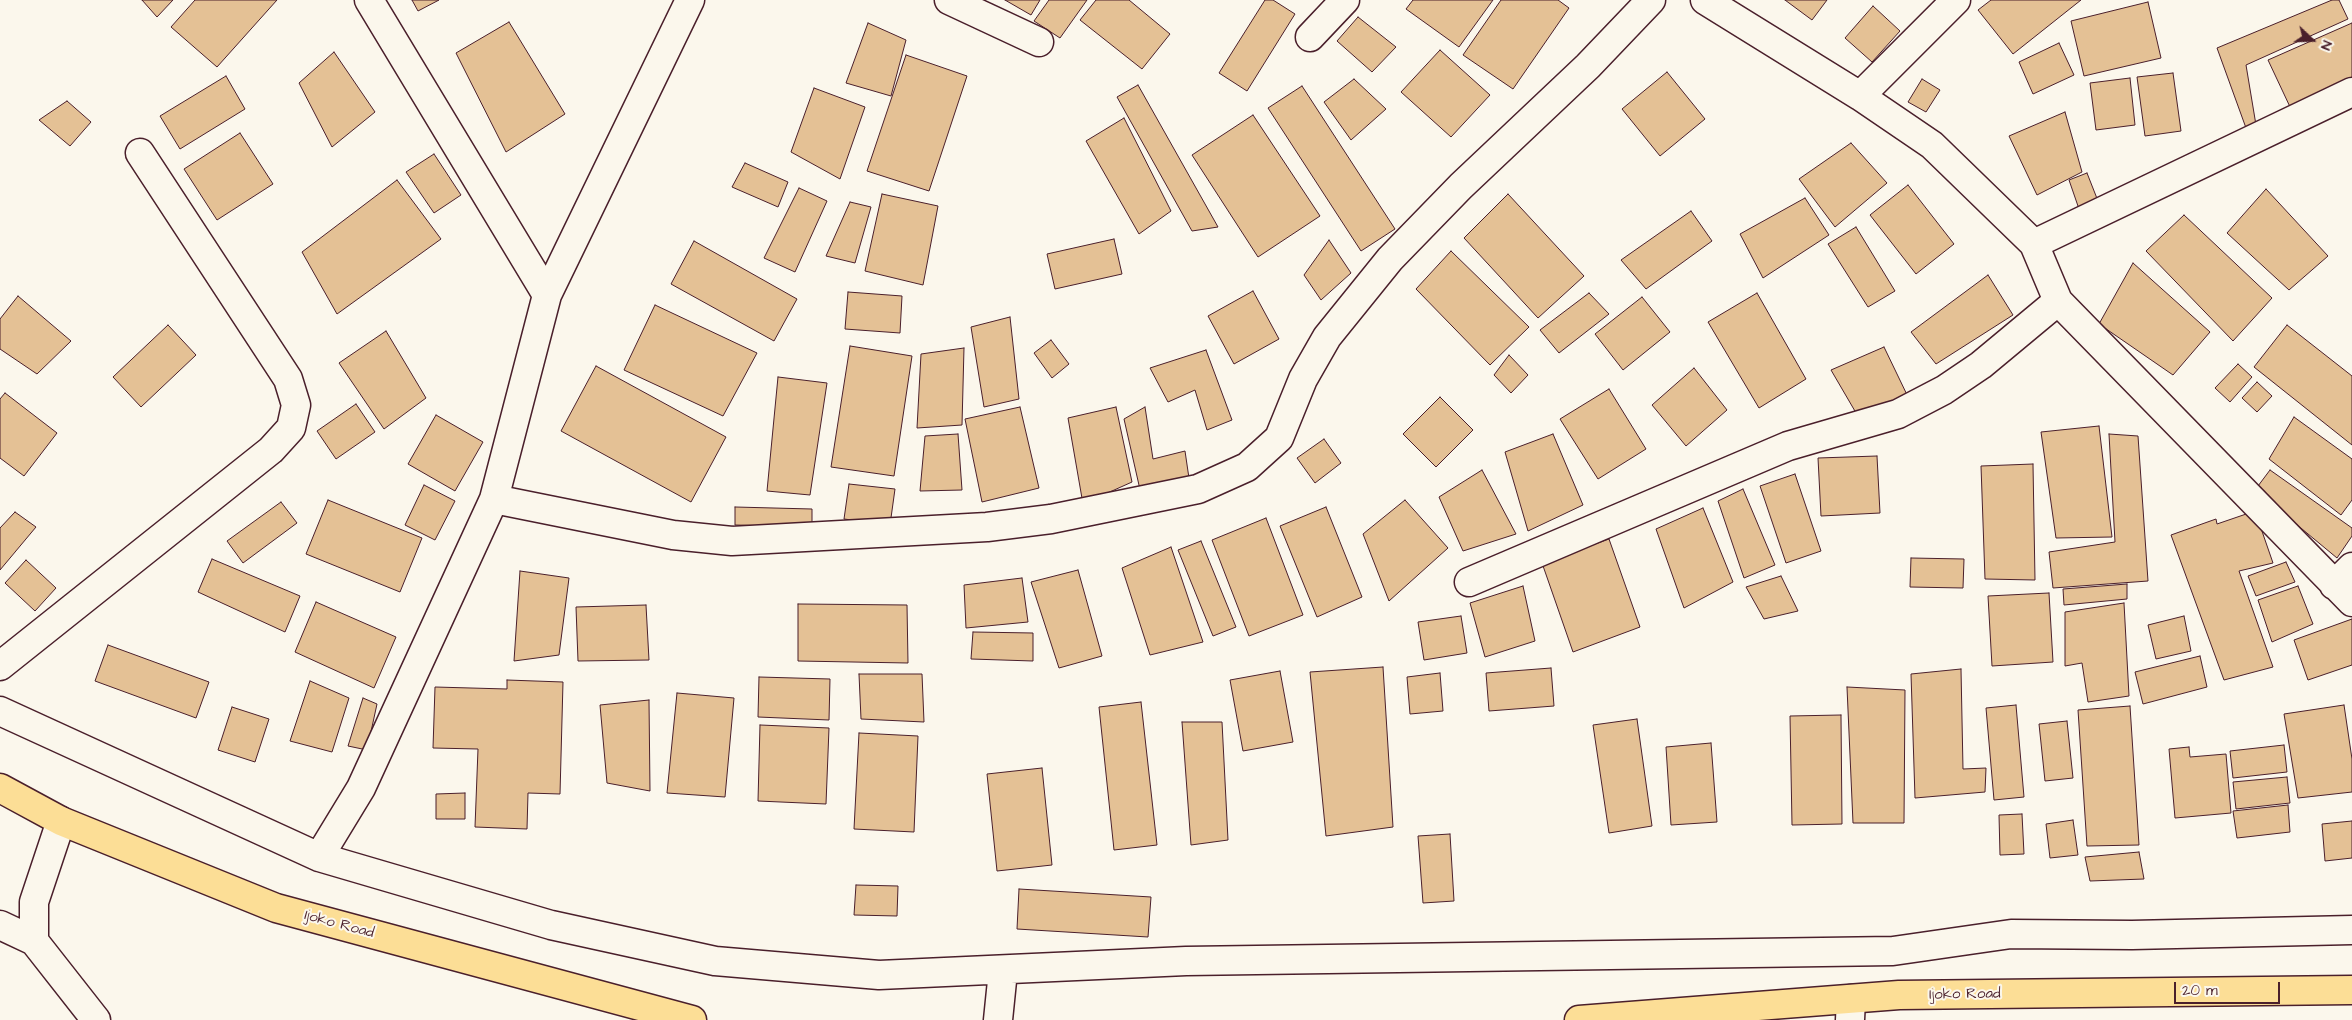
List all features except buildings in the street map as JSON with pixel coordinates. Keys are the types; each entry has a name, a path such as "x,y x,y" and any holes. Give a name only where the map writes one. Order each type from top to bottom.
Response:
{"main road":[{"name":"Ijoko Road","path":"0,788 61,821 276,908 692,1020"},
{"name":"Ijoko Road","path":"1579,1020 1851,1009 1899,995 2352,990"}],"street":[{"path":"369,0 547,295"},
{"path":"319,856 361,788 494,499 547,295 690,0"},
{"path":"949,0 1039,42"},
{"path":"1310,37 1345,0"},
{"path":"494,499 673,535 732,541 996,526 1051,519 1198,489 1247,467 1279,438 1303,379 1327,337 1390,259 1462,186 1588,66 1651,0"},
{"path":"1705,0 1860,96 1932,145 2034,244 2058,301 2346,584"},
{"path":"1860,96 1956,0"},
{"path":"2034,244 2352,92"},
{"path":"0,666 271,450 291,428 296,405 288,379 140,153"},
{"path":"1469,582 1788,446 1898,414 1944,390 1981,365 2058,301"},
{"path":"0,711 319,856 551,925 715,961 879,975 1003,971 1186,961 1893,951 2011,934 2132,935 2352,930"},
{"path":"34,941 34,902 61,821"},
{"path":"0,926 34,941 96,1020"},
{"path":"998,1020 1003,971"}]}
